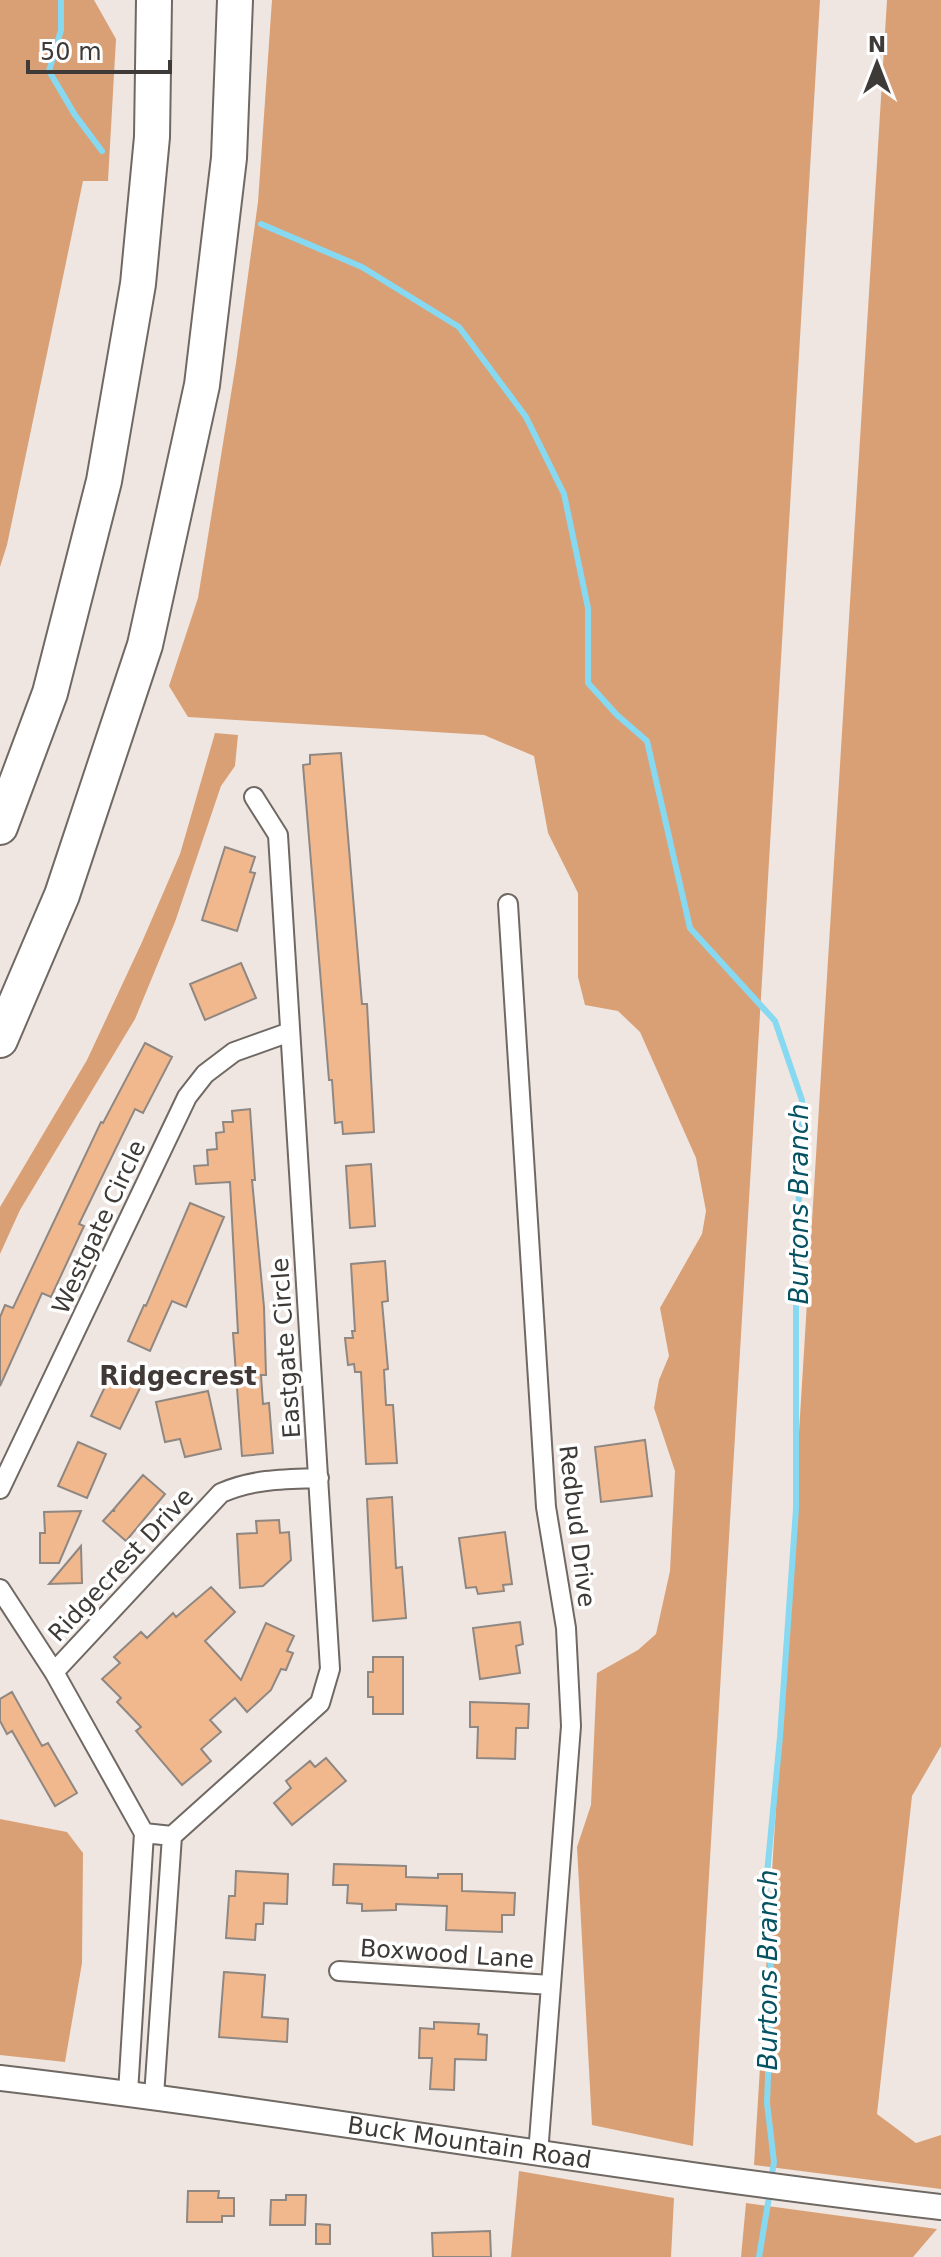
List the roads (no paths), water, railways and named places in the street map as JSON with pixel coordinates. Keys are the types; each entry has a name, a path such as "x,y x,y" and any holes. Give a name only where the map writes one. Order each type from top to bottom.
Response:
{"highway":[{"path":"0,827 50,693 104,481 138,284 152,137 154,0"},
{"path":"0,1040 62,895 145,645 202,385 229,158 235,0"}],"street":[{"name":"Eastgate Circle","path":"172,1836 320,1703 330,1669 278,835 254,797"},
{"name":"Redbud Drive","path":"508,904 546,1507 566,1628 571,1726 538,2154"},
{"name":"Westgate Circle","path":"0,1489 187,1097 205,1074 234,1052 290,1032"},
{"name":"Ridgecrest Drive","path":"54,1672 221,1493 242,1484 271,1479 319,1478"},
{"path":"0,1589 54,1672 144,1833 128,2093"},
{"path":"144,1833 172,1836 154,2096"},
{"name":"Boxwood Lane","path":"339,1971 551,1985"},
{"name":"Buck Mountain Road","path":"0,2078 154,2096 761,2187 941,2207"}],"waterway":[{"name":"Burtons Branch","path":"61,0 61,30 49,71 75,115 102,151"},
{"name":"Burtons Branch","path":"261,224 362,267 459,327 526,417 564,494 588,608 588,683 617,715 647,741 690,928 775,1021 802,1100 796,1287 796,1509 780,1737 763,1916 772,1974 767,2103 774,2162 771,2180"},
{"name":"Burtons Branch","path":"759,2257 770,2191"}],"district":[{"name":"Ridgecrest","path":"178,1376"}]}
